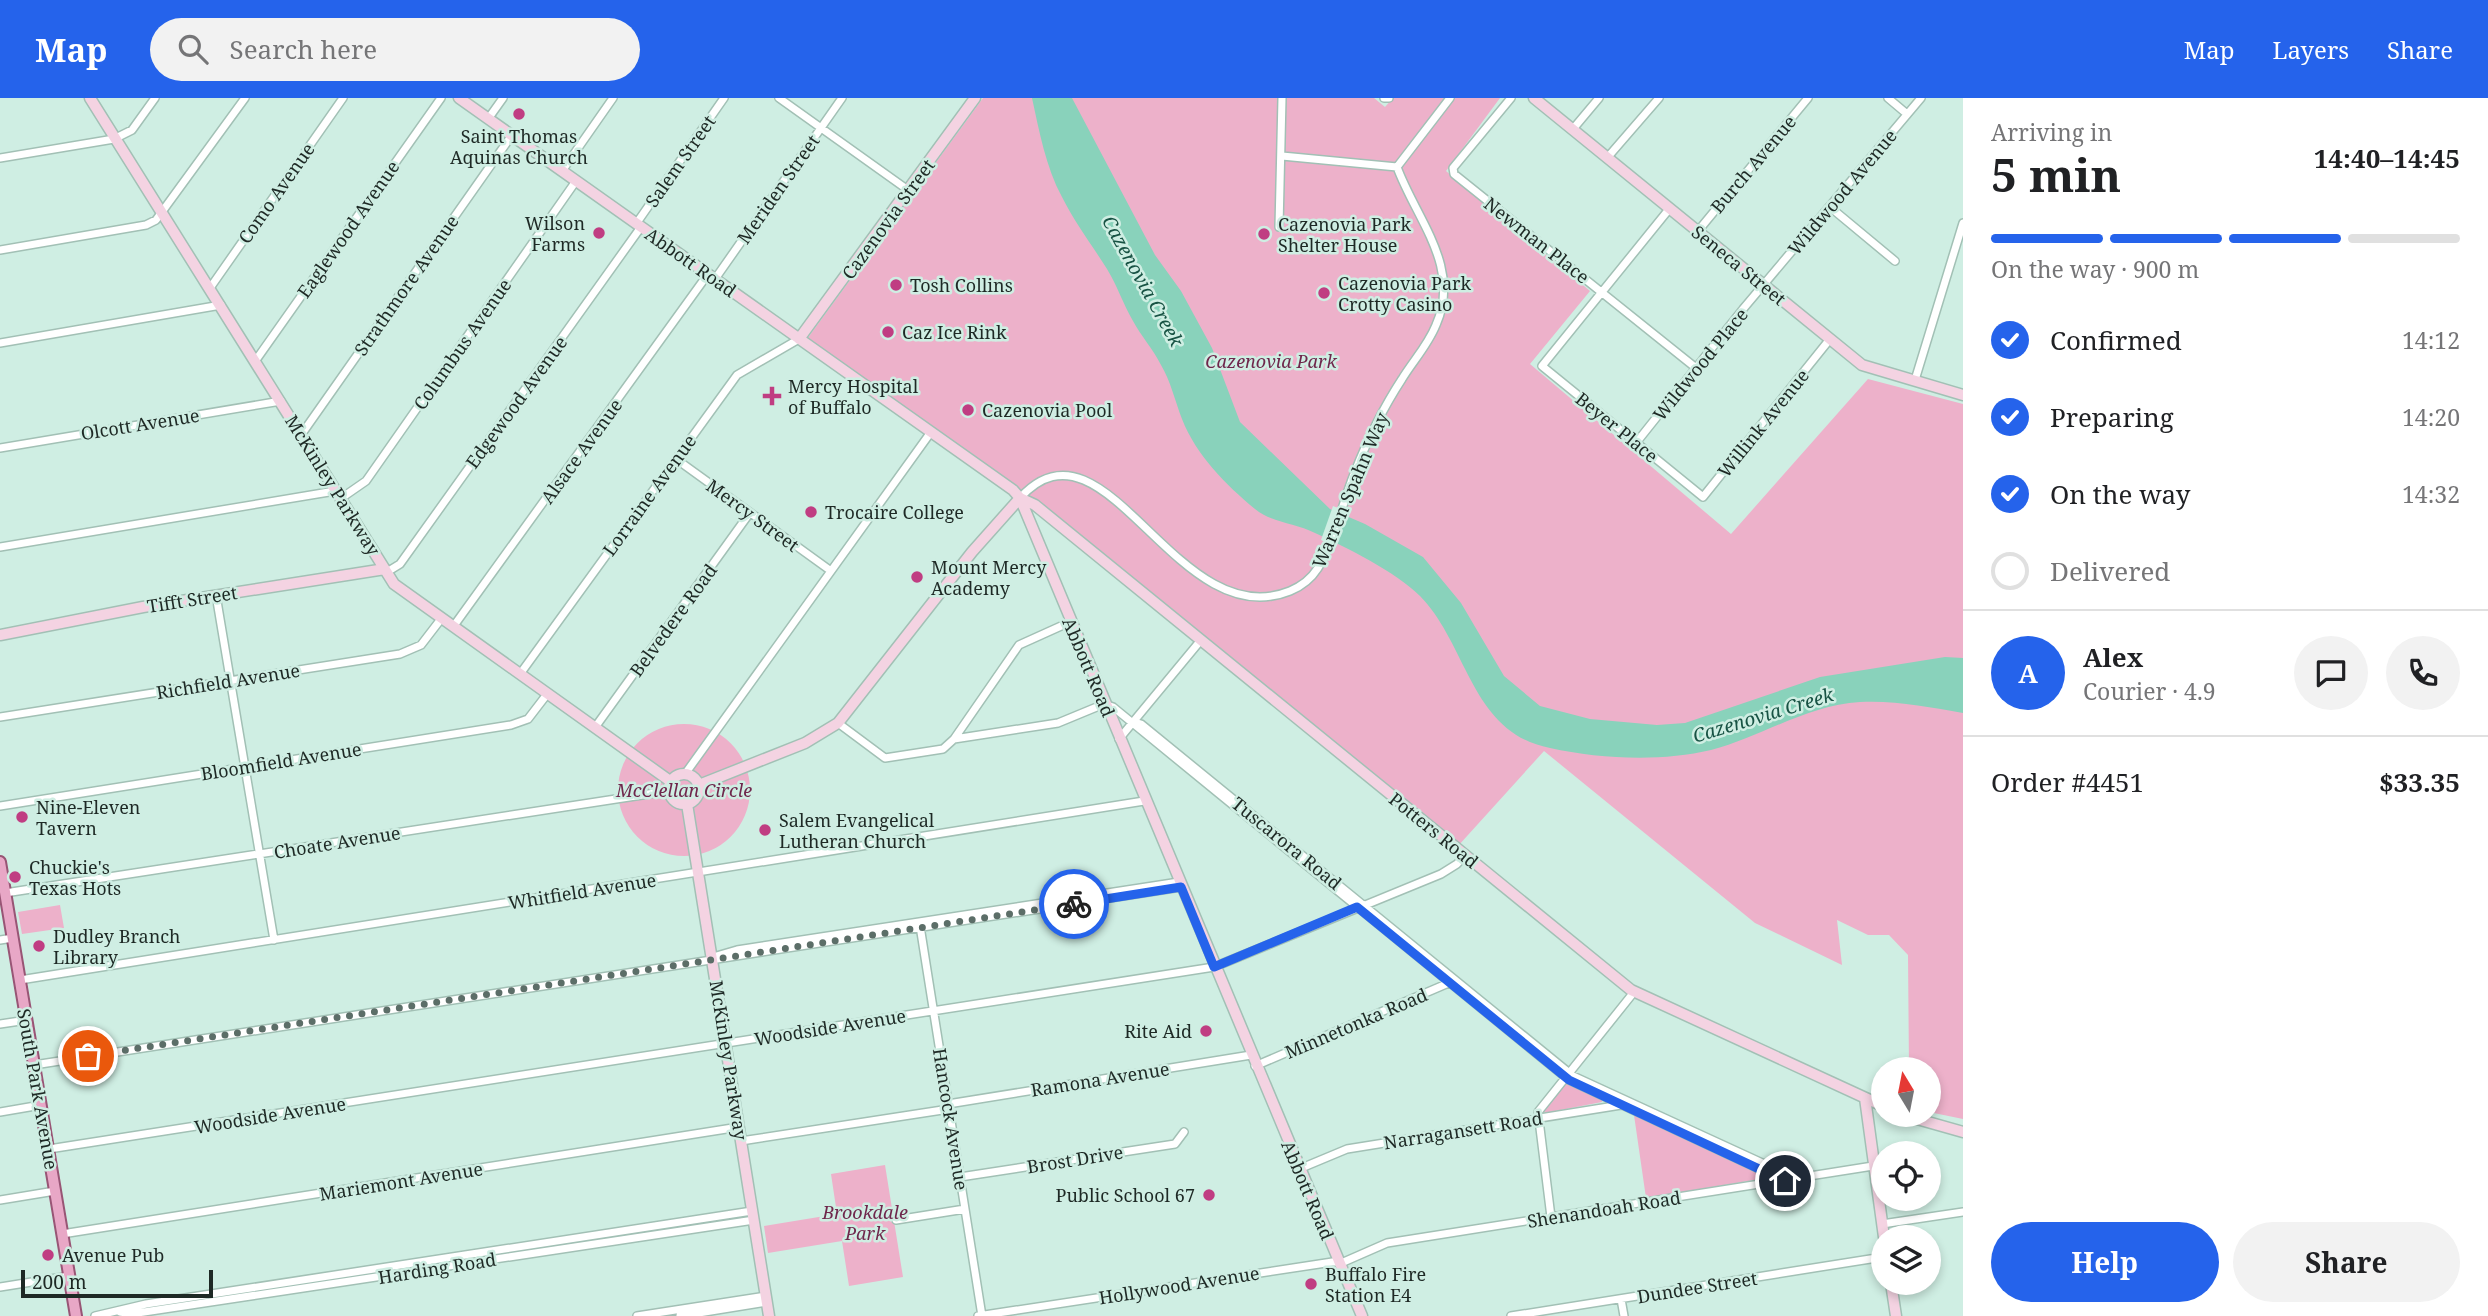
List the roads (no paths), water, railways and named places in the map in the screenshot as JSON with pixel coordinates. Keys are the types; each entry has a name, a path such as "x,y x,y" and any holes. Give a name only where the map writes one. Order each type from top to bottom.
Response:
{"main road":[{"name":"South Park Avenue","path":"0,863 76,1316"}],"street":[{"name":"McKinley Parkway","path":"90,98 399,589 596,726 669,786"},
{"path":"0,158 114,139 132,130 155,98"},
{"path":"0,250 146,225 163,215 245,98"},
{"name":"Como Avenue","path":"210,288 343,98"},
{"name":"Eaglewood Avenue","path":"256,360 441,98"},
{"name":"Abbott Road","path":"459,98 1020,498 1144,801 1362,1316"},
{"path":"488,119 503,98"},
{"path":"562,171 613,98"},
{"name":"Salem Street","path":"638,225 724,98"},
{"path":"779,98 908,190"},
{"name":"Meriden Street","path":"711,277 842,98"},
{"name":"Cazenovia Street","path":"799,339 975,98"},
{"path":"1279,227 1282,98"},
{"path":"1384,98 1389,98"},
{"path":"1282,156 1397,167 1450,98"},
{"name":"Newman Place","path":"1511,98 1453,167 1454,174 1696,368"},
{"name":"Seneca Street","path":"1534,98 1863,365 1963,395"},
{"path":"1573,130 1599,98"},
{"path":"1607,158 1659,98"},
{"name":"Burch Avenue","path":"1698,231 1808,98"},
{"path":"1888,98 1908,114"},
{"name":"Wildwood Avenue","path":"1763,285 1921,98"},
{"name":"Strathmore Avenue","path":"301,435 512,135"},
{"name":"Warren Spahn Way","path":"1020,498 1037,481 1054,475 1097,485 1125,507 1184,566 1214,586 1239,593 1277,595 1302,585 1319,566 1382,412 1436,326 1444,301 1441,261 1407,195 1397,167"},
{"name":"Columbus Avenue","path":"0,547 338,495 366,481 576,181"},
{"path":"1830,207 1895,261"},
{"path":"1601,291 1670,208"},
{"path":"1915,380 1963,223"},
{"name":"Edgewood Avenue","path":"386,570 400,564 638,225"},
{"name":"Alsace Avenue","path":"453,627 711,277"},
{"name":"Wildwood Place","path":"1636,443 1763,285"},
{"name":"Beyer Place","path":"1601,291 1542,366 1693,489"},
{"path":"0,343 221,305"},
{"name":"Lorraine Avenue","path":"520,674 737,375 799,339"},
{"name":"Willink Avenue","path":"1693,489 1703,497 1830,339"},
{"name":"Olcott Avenue","path":"0,448 281,401"},
{"path":"685,774 695,778 699,785 698,796 687,804 676,803 669,786 685,774 931,432"},
{"name":"Mercy Street","path":"676,459 831,571"},
{"path":"699,785 805,743 838,723 972,552 1020,498"},
{"name":"Potters Road","path":"1020,498 1035,505 1634,992 1871,1101"},
{"name":"Belvedere Road","path":"596,726 749,513"},
{"name":"Tifft Street","path":"0,635 216,595 386,570"},
{"path":"216,595 274,940"},
{"name":"Richfield Avenue","path":"0,717 412,651 421,645 441,619"},
{"path":"838,723 885,758 943,749 954,739 1019,645 1070,622"},
{"path":"1119,739 1201,640"},
{"name":"Bloomfield Avenue","path":"0,806 511,725 528,719 548,693"},
{"path":"954,739 1058,723 1104,704"},
{"name":"Tuscarora Road","path":"1104,704 1141,724 1568,1075 1621,1105 1785,1181"},
{"name":"Choate Avenue","path":"5,893 669,786"},
{"name":"Whitfield Avenue","path":"20,980 1144,801"},
{"name":"McKinley Parkway","path":"687,804 769,1316"},
{"name":"Woodside Avenue","path":"49,1149 1214,967 1441,874 1465,855"},
{"path":"34,1065 713,958 725,952 823,940 1180,884"},
{"name":"Hancock Avenue","path":"920,925 981,1316"},
{"path":"0,940 13,938"},
{"name":"Minnetonka Road","path":"1255,1066 1453,982"},
{"path":"1551,1217 1536,1119 1538,1112 1634,992"},
{"path":"0,1024 26,1020"},
{"name":"Ramona Avenue","path":"741,1141 1251,1055"},
{"name":"Tuscarora Road","path":"1568,1075 1797,1179"},
{"path":"1865,1098 1871,1149"},
{"name":"Narragansett Road","path":"1299,1169 1347,1149 1632,1104"},
{"path":"0,1111 41,1105"},
{"path":"1941,1126 1963,1132"},
{"name":"Mariemont Avenue","path":"62,1234 739,1127"},
{"name":"Brost Drive","path":"960,1177 1175,1144 1184,1132"},
{"name":"Shenandoah Road","path":"1339,1262 1387,1243 1871,1166"},
{"path":"0,1200 55,1191"},
{"path":"896,1220 965,1209"},
{"path":"1880,1211 1882,1224 1963,1212"},
{"name":"Harding Road","path":"96,1316 120,1312 131,1314 235,1294 753,1215"},
{"name":"Dundee Street","path":"1511,1316 1871,1259"},
{"name":"Hollywood Avenue","path":"981,1316 1339,1262"},
{"path":"0,1287 69,1276"},
{"path":"1893,1295 1896,1316"},
{"path":"1621,1298 1624,1316"},
{"path":"637,1316 767,1299"},
{"path":"680,1316 767,1299"}],"water":[{"name":"Cazenovia Creek","path":"1032,98 1072,98 1155,255 1181,291 1212,348 1240,422 1330,509 1365,524 1423,557 1461,603 1504,676 1540,706 1590,719 1657,725 1685,723 1820,677 1945,657 1963,658 1963,713 1885,702 1840,704 1711,750 1651,758 1589,755 1550,748 1524,739 1503,725 1487,706 1436,616 1410,587 1341,545 1262,514 1233,490 1204,457 1188,432 1158,359 1136,327 1111,275 1072,216 1056,186"}],"place":[{"name":"Saint Thomas Aquinas Church","path":"519,114"},
{"name":"Wilson Farms","path":"599,233"},
{"name":"Cazenovia Park Shelter House","path":"1264,234"},
{"name":"Tosh Collins","path":"896,285"},
{"name":"Cazenovia Park Crotty Casino","path":"1324,293"},
{"name":"Caz Ice Rink","path":"888,332"},
{"name":"Mercy Hospital of Buffalo","path":"772,396"},
{"name":"Cazenovia Pool","path":"968,410"},
{"name":"Trocaire College","path":"811,512"},
{"name":"Mount Mercy Academy","path":"917,577"},
{"name":"Nine-Eleven Tavern","path":"22,817"},
{"name":"Salem Evangelical Lutheran Church","path":"765,830"},
{"name":"Chuckie's Texas Hots","path":"15,877"},
{"name":"Dudley Branch Library","path":"39,946"},
{"name":"Rite Aid","path":"1206,1031"},
{"name":"Public School 67","path":"1209,1195"},
{"name":"Avenue Pub","path":"48,1255"},
{"name":"Buffalo Fire Station E4","path":"1311,1284"}],"park label":[{"name":"Cazenovia Park","path":"1271,361"},
{"name":"McClellan Circle","path":"684,790"},
{"name":"Brookdale Park","path":"865,1222"}]}
